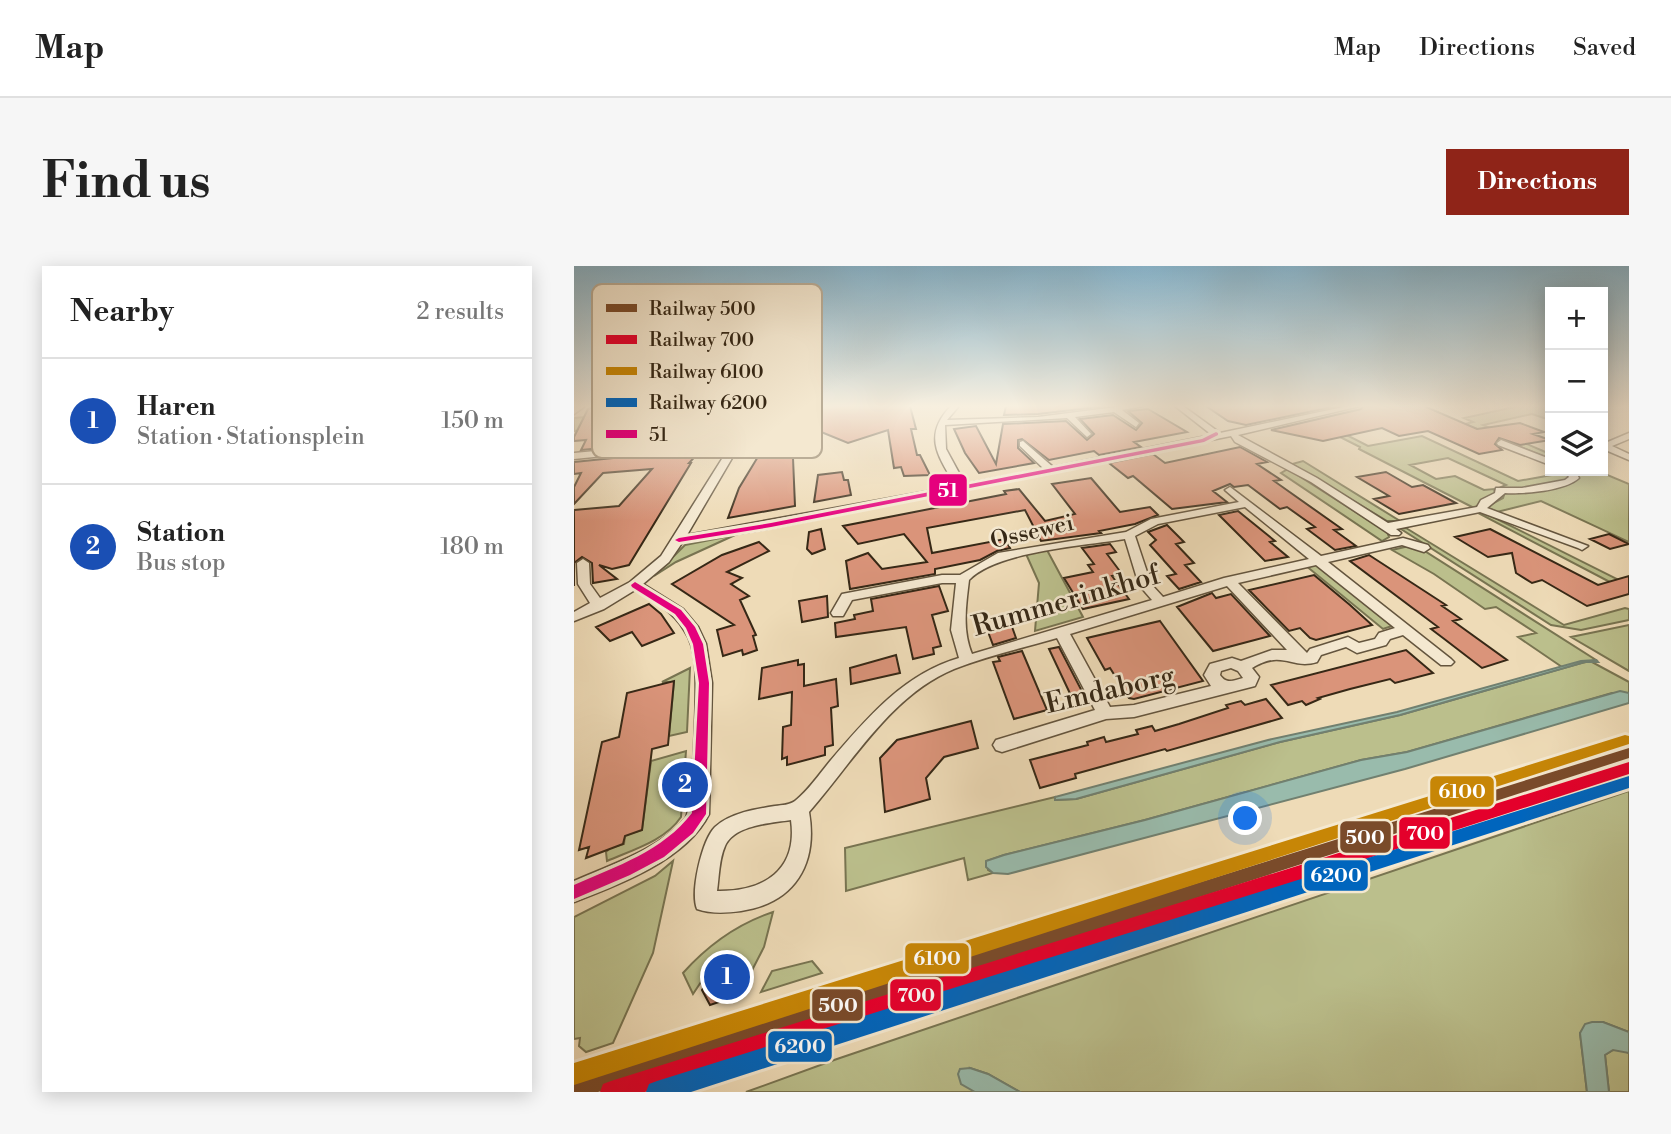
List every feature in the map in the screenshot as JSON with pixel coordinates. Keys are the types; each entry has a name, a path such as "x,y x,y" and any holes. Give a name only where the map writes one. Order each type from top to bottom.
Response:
{"street":[{"path":"942,445 962,488"},
{"path":"1024,445 1051,470"},
{"path":"679,540 771,525 1181,445"},
{"path":"1247,445 1314,480 1404,538 1403,541 1424,548"},
{"path":"1504,445 1545,460"},
{"path":"1608,450 1629,457"},
{"path":"574,456 592,454"},
{"path":"574,617 635,585 657,568 679,540 727,458"},
{"path":"1481,509 1485,502 1500,494 1500,490 1522,491 1568,482 1574,478 1573,476"},
{"path":"1230,490 1446,662"},
{"name":"Ossewei","path":"838,614 847,597 942,579 963,579 969,573 1002,556 1129,535 1155,522 1247,504"},
{"path":"1387,527 1481,509 1582,546"},
{"path":"1129,535 1145,585 1161,602"},
{"name":"Rummerinkhof","path":"799,810 886,707 927,675 967,659 1229,581 1403,541"},
{"path":"583,564 584,584 599,606"},
{"path":"963,579 958,632 967,659"},
{"path":"1229,581 1307,661 1312,659 1315,652 1348,642 1357,648 1381,642 1384,636 1405,630"},
{"path":"574,892 674,843 691,830 699,814 704,660 691,626 679,612 659,596 635,585"},
{"path":"1061,631 1105,713"},
{"name":"Emdaborg","path":"1231,688 1218,684 1213,675 1214,668 1232,663 1243,667 1252,660 1281,654 1307,661"},
{"path":"1231,688 1249,682 1251,677 1243,667"},
{"name":"Emdaborg","path":"1002,745 1105,713 1134,711 1231,688"},
{"path":"799,810 804,828 802,855 787,876 766,894 744,901 705,901 717,840 730,827 746,821 799,810"},
{"path":"691,830 717,840"}],"green space":[{"path":"1355,445 1440,445 1518,481 1546,476 1569,476 1570,479 1527,489 1503,489 1501,487 1506,485 1448,458 1410,465 1436,479 1455,476 1484,490 1494,489 1495,493 1474,508"},
{"path":"1515,445 1528,445 1545,452 1545,457"},
{"path":"1303,461 1400,521 1387,521 1292,464"},
{"path":"1288,469 1387,532 1389,537 1382,541 1281,473"},
{"path":"1608,475 1629,484 1629,542 1541,501 1497,512 1486,507 1503,498 1505,492 1526,492 1574,482 1576,476"},
{"path":"1485,513 1629,585 1629,592 1480,514"},
{"path":"1406,528 1564,625 1625,608 1629,609 1629,620 1581,630 1551,625 1401,529"},
{"path":"735,535 676,562 654,576 685,545"},
{"path":"1409,546 1423,550 1596,660 1562,667 1518,637 1536,633 1496,607 1485,609 1434,574 1392,550"},
{"path":"1047,550 1083,617 1035,631 1039,583 1026,554"},
{"path":"1314,564 1392,626 1383,629 1305,565"},
{"path":"1629,625 1629,671 1571,637"},
{"path":"1592,662 1629,682 1629,693 1612,693 1407,752 1361,760 1145,820 1004,855 987,861 988,870 993,873 968,880 964,858 846,891 845,848 1055,797 1055,800 1076,799 1280,742 1400,715"},
{"path":"690,668 687,732 669,736 674,682 662,682"},
{"path":"686,751 681,817 657,839 607,861 606,852 610,848 624,844 625,835 642,830 651,761"},
{"path":"1629,791 1629,1032 1603,1022 1580,1033 1587,1092 1020,1092 988,1074 970,1068 975,1092 746,1092"},
{"path":"673,861 653,953 613,1043 586,1052 579,1046 580,1038 574,1039 574,917 655,876"},
{"path":"773,912 764,947 748,978 736,961 711,967 693,994 683,973 735,929"},
{"path":"812,961 822,973 761,992 772,971"},
{"path":"1620,1049 1629,1053 1629,1092 1609,1092 1605,1055"}],"shaded area":[{"path":"1581,661 1598,662 1585,662 1400,715 1280,742 1076,799 1055,800 1055,797 1268,740 1397,712"},
{"path":"1620,691 1629,693 1629,703 1405,769 1008,874 993,873 986,867 986,861 1004,855 1145,820 1361,760 1407,752"},
{"path":"1603,1022 1629,1032 1629,1053 1613,1050 1605,1055 1609,1092 1587,1092 1580,1033 1585,1024"},
{"path":"970,1068 988,1074 1020,1092 975,1092 961,1084 958,1074 960,1069"}],"building":[{"path":"584,445 592,445 592,449 581,450"},
{"path":"890,445 915,445 917,455 920,455 930,475 904,476 901,467 894,468"},
{"path":"961,445 986,445 996,464 999,445 1018,445 1018,448 1034,463 979,473"},
{"path":"1029,445 1138,445 1141,447 1099,455 1094,451 1049,460"},
{"path":"1458,445 1496,445 1502,450 1479,454"},
{"path":"1240,447 1267,462 1257,464 1281,480 1274,481 1342,529 1334,530 1356,546 1335,550 1307,529 1315,527 1287,507 1280,509 1248,485 1234,487 1230,484 1213,491 1227,502 1172,509 1133,476 1128,478 1109,463 1153,454 1165,463"},
{"path":"613,458 694,458 629,565 612,569 599,565 617,579 593,583 592,563 582,557 574,563 574,510 619,506 652,469 603,473 574,504 574,487 581,473 574,474 574,462"},
{"path":"757,458 793,458 795,506 728,518 739,488"},
{"path":"842,472 844,480 848,480 851,495 814,502 818,475"},
{"path":"1386,472 1412,487 1423,485 1456,503 1399,514 1374,499 1389,496 1357,477"},
{"path":"1091,478 1120,512 1150,507 1158,515 1135,524 1099,531 1101,533 1041,541 1025,510 927,528 932,553 1005,539 1010,548 980,560 935,569 935,574 850,589 846,561 868,553 882,569 927,562 904,534 858,544 843,526 1006,494 1004,491 1019,489 1045,521 1075,514 1052,484"},
{"path":"1238,511 1275,541 1270,542 1288,557 1265,561 1219,515"},
{"path":"1167,525 1184,542 1176,544 1194,563 1185,565 1201,582 1179,589 1167,576 1176,574 1150,545 1156,540 1148,532"},
{"path":"821,529 825,549 812,554 807,549 809,532"},
{"path":"1490,529 1598,585 1629,576 1629,594 1587,606 1542,580 1532,583 1516,573 1512,553 1488,557 1455,537"},
{"path":"1609,534 1629,544 1610,549 1590,539"},
{"path":"759,542 769,551 727,572 742,578 731,584 749,596 740,600 756,635 753,636 757,650 743,655 742,650 723,656 717,630 734,625 672,584 722,555"},
{"path":"1110,544 1116,552 1107,554 1122,574 1112,576 1129,599 1083,609 1064,578 1093,572 1088,565 1094,564 1082,548"},
{"path":"1369,555 1446,605 1442,606 1461,619 1453,621 1507,660 1482,668 1431,629 1438,627 1350,561"},
{"path":"1314,575 1372,625 1316,640 1300,628 1289,631 1249,590"},
{"path":"939,586 948,611 932,615 941,646 933,648 934,654 913,659 906,627 836,637 835,623 855,619 854,615 873,611 871,599"},
{"path":"1212,593 1216,598 1231,594 1270,636 1213,651 1177,607"},
{"path":"827,596 828,617 802,622 799,601"},
{"path":"649,604 661,614 674,633 642,646 632,632 610,641 596,627"},
{"path":"1160,621 1203,681 1129,698 1110,668 1105,670 1087,638"},
{"path":"1011,624 1016,638 993,645 987,629"},
{"path":"1059,647 1086,699 1074,702 1049,649"},
{"path":"1406,650 1433,673 1395,683 1390,679 1350,689 1318,698 1320,699 1306,705 1302,701 1288,705 1271,685"},
{"path":"1022,651 1047,710 1014,719 993,662 1000,661 998,657"},
{"path":"896,655 900,673 851,684 850,668"},
{"path":"798,660 798,665 804,664 804,686 836,679 838,706 831,708 833,745 825,747 825,755 787,765 787,757 782,759 783,727 791,725 792,692 759,699 762,668"},
{"path":"674,681 668,745 652,749 642,830 625,836 623,844 586,858 589,847 579,850 602,742 619,737 627,693"},
{"path":"1266,699 1282,718 1075,774 1076,778 1040,788 1030,760 1088,745 1087,742 1104,737 1106,742 1138,734 1136,730 1152,726 1155,731 1228,708 1226,705 1241,701 1245,705"},
{"path":"971,721 978,748 944,757 926,778 930,799 885,812 880,758 897,740"},
{"path":"736,964 743,977 731,998 710,1005 702,990 714,971"}],"rail line":[{"name":"6100","path":"574,1074 1625,740"},
{"name":"500","path":"574,1089 1629,753"},
{"name":"700","path":"611,1092 1629,768"},
{"name":"6200","path":"657,1092 1629,782"}],"transit line":[{"name":"51","path":"679,540 771,525 1181,445"},
{"name":"51","path":"574,892 660,852 688,829 699,814 704,683 698,644 690,627 678,612 635,585"}],"place":[{"name":"Station","path":"685,785"},
{"name":"Haren","path":"727,977"}]}
